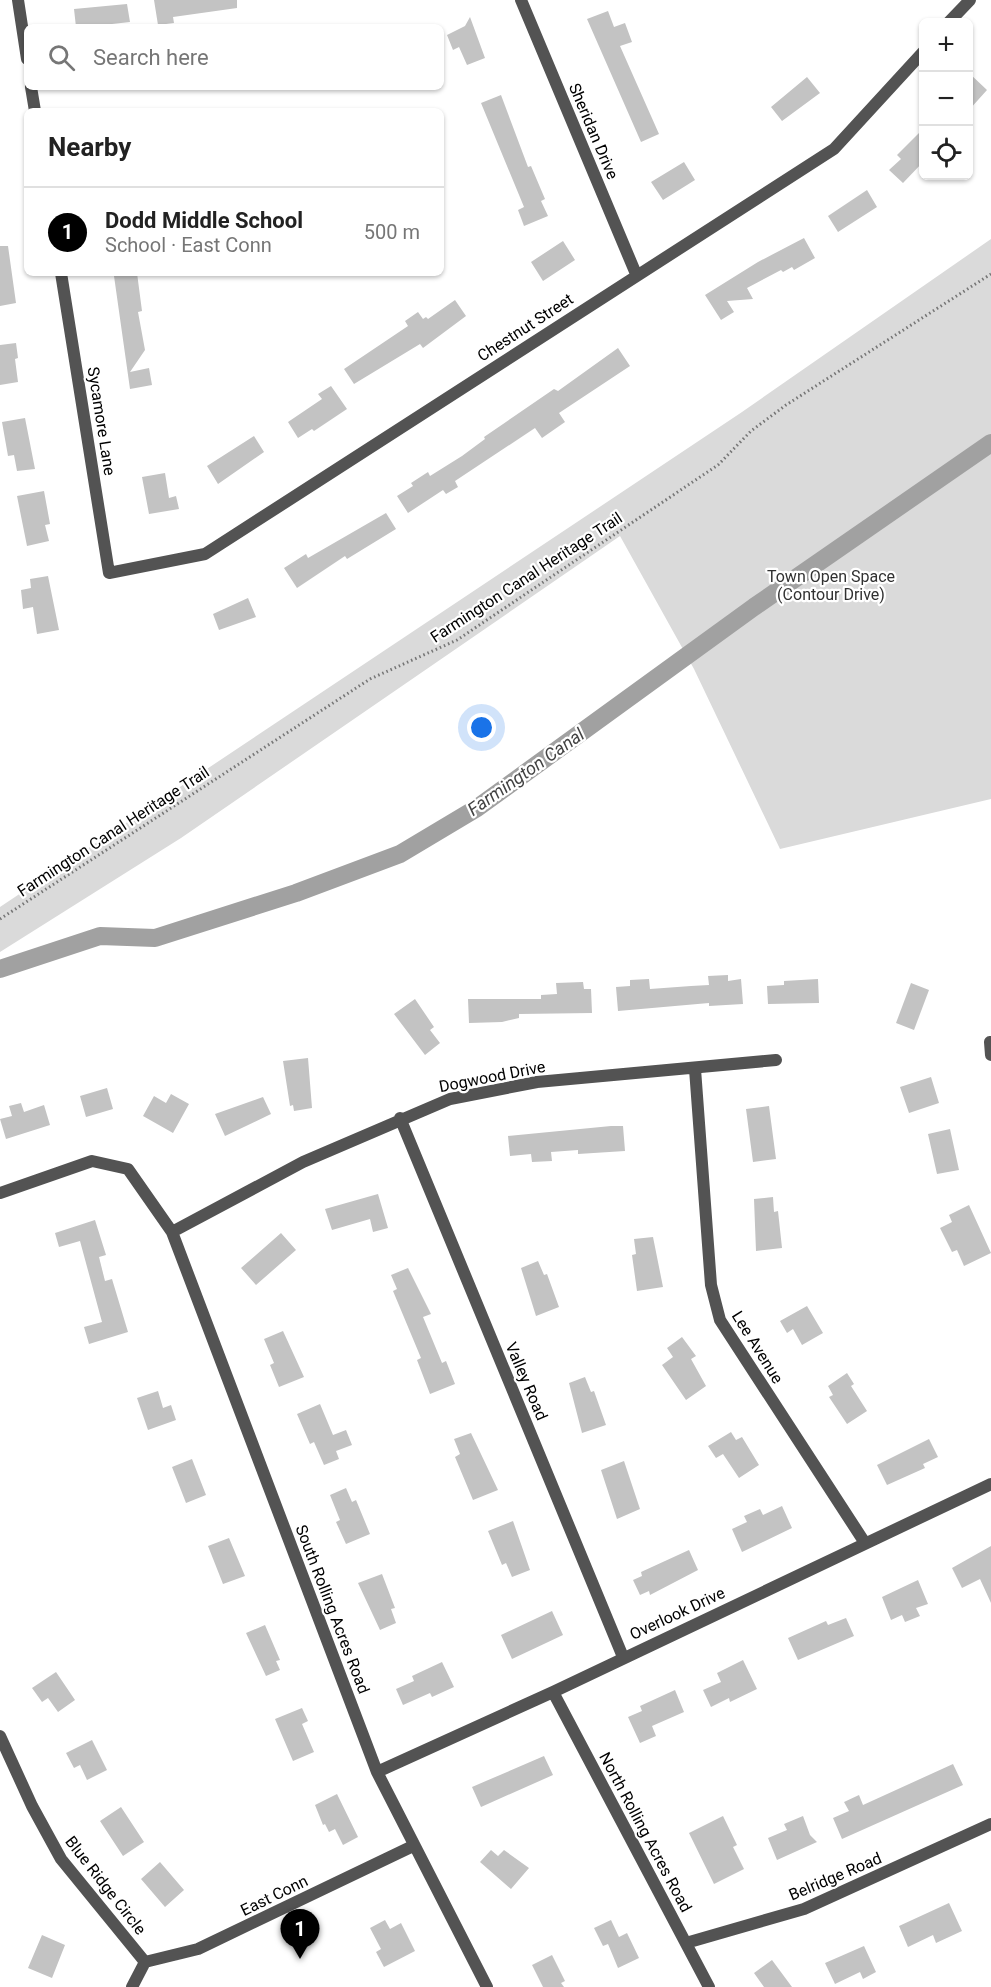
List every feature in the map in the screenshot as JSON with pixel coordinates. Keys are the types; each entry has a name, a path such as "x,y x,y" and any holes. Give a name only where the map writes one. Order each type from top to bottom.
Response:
{"street":[{"path":"18,0 24,39"},
{"name":"Sheridan Drive","path":"521,0 636,274"},
{"path":"953,18 970,0"},
{"name":"Chestnut Street","path":"109,573 205,554 636,274 834,149 919,56"},
{"path":"32,90 35,108"},
{"name":"Sycamore Lane","path":"61,276 109,573"},
{"path":"990,1042 991,1055"},
{"name":"Dogwood Drive","path":"172,1232 303,1162 400,1118 450,1099 537,1082 776,1060"},
{"name":"Lee Avenue","path":"695,1069 711,1285 720,1320 865,1543"},
{"name":"Valley Road","path":"400,1118 623,1657"},
{"name":"South Rolling Acres Road","path":"0,1192 92,1161 128,1169 172,1232 377,1772 487,1987"},
{"name":"Overlook Drive","path":"377,1772 553,1692 991,1484"},
{"name":"North Rolling Acres Road","path":"553,1692 708,1987"},
{"name":"Blue Ridge Circle","path":"0,1736 32,1806 61,1858 146,1962"},
{"name":"Belridge Road","path":"686,1943 804,1909 991,1824"},
{"name":"East Conn","path":"146,1962 198,1949 413,1846"},
{"path":"132,1987 146,1962"}],"path":[{"name":"Farmington Canal Heritage Trail","path":"0,919 370,679 457,640 718,465 751,431 786,405 991,274"}],"green space":[{"name":"Town Open Space (Contour Drive)","path":"991,239 991,799 780,849 694,669 620,536 181,838 0,952 0,907 742,412"}],"building":[{"path":"154,0 237,0 237,8 173,17 174,23 158,24"},
{"path":"127,4 130,22 76,24 74,9"},
{"path":"608,11 614,27 625,23 632,42 620,46 659,134 641,142 587,19"},
{"path":"470,17 485,58 467,65 459,47 453,50 447,35 465,26"},
{"path":"807,77 820,93 782,121 771,107"},
{"path":"973,77 987,90 973,106"},
{"path":"501,95 528,167 531,166 545,199 541,201 548,216 524,226 518,210 524,207 481,103"},
{"path":"919,133 919,166 903,183 889,170 901,159 897,155"},
{"path":"684,162 695,180 663,200 651,182"},
{"path":"867,190 877,207 838,232 828,216"},
{"path":"804,238 815,258 794,270 792,267 783,272 781,270 747,288 753,299 727,301 734,312 721,320 705,295 758,262"},
{"path":"563,241 575,260 543,281 531,262"},
{"path":"0,246 8,246 16,303 0,306"},
{"path":"114,276 137,276 142,311 138,312 145,350 130,372 149,368 152,385 130,389"},
{"path":"455,300 466,316 423,348 420,344 354,384 344,369 408,326 405,321 418,312 423,319 426,317 428,319"},
{"path":"16,343 18,358 15,359 18,382 0,385 0,345"},
{"path":"618,348 630,366 559,413 565,422 542,438 535,428 455,481 458,487 446,494 443,490 408,513 397,496 413,486 411,483 428,472 430,476 462,456 485,439 484,437 554,389 558,391"},
{"path":"331,386 347,409 314,431 312,429 298,438 288,422 322,399 318,394"},
{"path":"25,418 35,469 17,471 14,455 8,456 2,422"},
{"path":"254,436 264,452 218,484 207,466"},
{"path":"165,473 169,498 176,496 179,509 149,514 142,477"},
{"path":"44,491 50,524 45,525 49,541 27,546 17,496"},
{"path":"386,513 396,529 347,559 345,556 297,588 284,568 306,554 308,558"},
{"path":"48,576 59,630 37,634 33,607 23,609 21,590 31,588 30,579"},
{"path":"248,598 256,617 219,630 213,614"},
{"path":"728,975 728,981 741,979 743,1004 709,1006 709,1003 618,1011 616,987 630,986 630,980 649,979 650,989 709,985 708,976"},
{"path":"818,979 819,1003 768,1004 767,986 784,985 784,981"},
{"path":"583,982 584,989 591,989 592,1013 519,1014 519,1018 502,1022 469,1023 468,999 541,999 541,995 557,994 556,983"},
{"path":"911,983 929,990 914,1030 896,1023"},
{"path":"415,999 434,1027 430,1030 440,1043 425,1055 394,1014"},
{"path":"308,1058 312,1108 294,1111 293,1105 290,1106 283,1061"},
{"path":"931,1077 939,1103 909,1113 900,1087"},
{"path":"107,1088 113,1109 86,1117 80,1096"},
{"path":"171,1094 189,1104 173,1133 143,1116 154,1096 166,1103"},
{"path":"263,1097 271,1114 225,1136 215,1114"},
{"path":"21,1103 24,1112 44,1105 50,1125 6,1139 0,1119 12,1116 9,1106"},
{"path":"769,1106 776,1159 753,1162 746,1109"},
{"path":"623,1126 625,1151 578,1154 578,1150 551,1152 552,1161 532,1162 531,1154 510,1156 508,1136"},
{"path":"950,1129 959,1170 937,1174 928,1134"},
{"path":"378,1194 388,1228 373,1232 370,1219 332,1230 325,1209"},
{"path":"773,1197 774,1212 778,1211 782,1248 756,1251 754,1199"},
{"path":"969,1205 991,1253 964,1266 957,1250 952,1252 940,1228 952,1222 949,1215"},
{"path":"95,1220 106,1255 99,1257 105,1281 112,1279 128,1332 89,1344 84,1327 102,1322 80,1241 59,1247 55,1233"},
{"path":"281,1233 296,1250 256,1285 241,1268"},
{"path":"653,1237 663,1287 637,1291 632,1255 636,1254 634,1239"},
{"path":"538,1261 544,1275 547,1274 559,1307 536,1316 521,1268"},
{"path":"408,1268 431,1314 423,1317 442,1363 446,1361 455,1384 430,1394 417,1360 421,1358 393,1291 397,1289 391,1275"},
{"path":"807,1306 823,1333 802,1345 793,1329 787,1333 780,1321"},
{"path":"283,1331 304,1377 279,1387 270,1365 274,1363 264,1339"},
{"path":"682,1337 696,1356 691,1359 706,1386 686,1400 662,1365 673,1357 667,1348"},
{"path":"847,1373 854,1384 851,1386 867,1411 847,1424 829,1397 833,1395 828,1386"},
{"path":"585,1377 591,1392 594,1391 606,1425 582,1433 569,1383"},
{"path":"158,1391 163,1408 171,1405 176,1420 148,1430 137,1398"},
{"path":"320,1404 333,1435 346,1430 352,1445 336,1451 339,1459 324,1465 314,1442 310,1444 297,1414"},
{"path":"731,1432 736,1440 742,1437 759,1465 739,1478 723,1454 716,1458 708,1446"},
{"path":"471,1433 498,1490 473,1500 455,1457 460,1454 454,1439"},
{"path":"929,1439 938,1457 923,1464 925,1468 887,1485 877,1465"},
{"path":"192,1459 206,1495 186,1503 172,1467"},
{"path":"624,1461 640,1509 617,1519 601,1470"},
{"path":"346,1488 352,1502 356,1500 370,1534 346,1544 336,1522 340,1520 330,1495"},
{"path":"782,1506 792,1528 742,1552 732,1529 747,1522 744,1516 760,1509 763,1515"},
{"path":"513,1521 530,1570 512,1577 506,1563 502,1565 488,1531"},
{"path":"229,1538 245,1576 223,1584 208,1546"},
{"path":"991,1546 991,1603 980,1579 962,1588 952,1568"},
{"path":"689,1550 698,1570 650,1595 649,1591 640,1595 633,1580 642,1576 641,1572"},
{"path":"382,1574 395,1608 391,1609 396,1623 380,1630 358,1583"},
{"path":"918,1580 928,1604 916,1608 920,1616 905,1622 902,1615 891,1620 882,1597"},
{"path":"552,1611 563,1635 512,1659 501,1635"},
{"path":"846,1618 854,1636 798,1660 788,1638 826,1621 828,1625"},
{"path":"265,1625 280,1660 276,1661 280,1670 266,1676 246,1633"},
{"path":"743,1660 757,1689 730,1702 729,1698 711,1707 703,1690 721,1682 717,1673"},
{"path":"442,1662 454,1687 432,1697 430,1693 403,1705 396,1689 414,1681 412,1676"},
{"path":"56,1672 75,1700 58,1712 48,1698 42,1702 32,1688"},
{"path":"675,1690 684,1712 652,1726 656,1736 640,1743 628,1717 642,1711 640,1706"},
{"path":"302,1708 308,1721 302,1724 314,1752 293,1761 275,1719"},
{"path":"92,1740 107,1770 87,1780 80,1765 74,1768 66,1753"},
{"path":"544,1756 553,1775 481,1807 472,1787"},
{"path":"953,1764 963,1785 842,1839 833,1818 849,1811 844,1802 859,1795 863,1805"},
{"path":"337,1794 358,1837 343,1845 335,1829 329,1832 325,1824 323,1825 315,1805"},
{"path":"121,1807 144,1842 123,1856 100,1821"},
{"path":"723,1816 737,1845 733,1847 744,1869 714,1884 689,1833"},
{"path":"803,1816 810,1835 817,1842 777,1860 768,1838 787,1830 784,1824"},
{"path":"491,1850 498,1856 504,1850 529,1868 511,1889 480,1862"},
{"path":"160,1862 184,1890 165,1907 141,1879"},
{"path":"949,1903 962,1931 936,1943 933,1935 908,1947 899,1926"},
{"path":"385,1920 390,1929 401,1923 415,1951 384,1967 376,1952 381,1949 370,1928"},
{"path":"611,1920 619,1937 627,1933 639,1958 618,1968 608,1944 603,1946 594,1928"},
{"path":"42,1935 65,1945 52,1978 28,1968"},
{"path":"864,1946 876,1972 863,1979 860,1972 835,1984 825,1963"},
{"path":"552,1955 565,1981 561,1983 564,1987 543,1987 532,1965"},
{"path":"772,1960 792,1987 764,1987 754,1973"}],"waterway":[{"name":"Farmington Canal","path":"0,969 100,936 155,938 296,893 400,854 477,808 754,607 991,443"}],"place":[{"name":"Dodd Middle School","path":"300,1959"}]}
